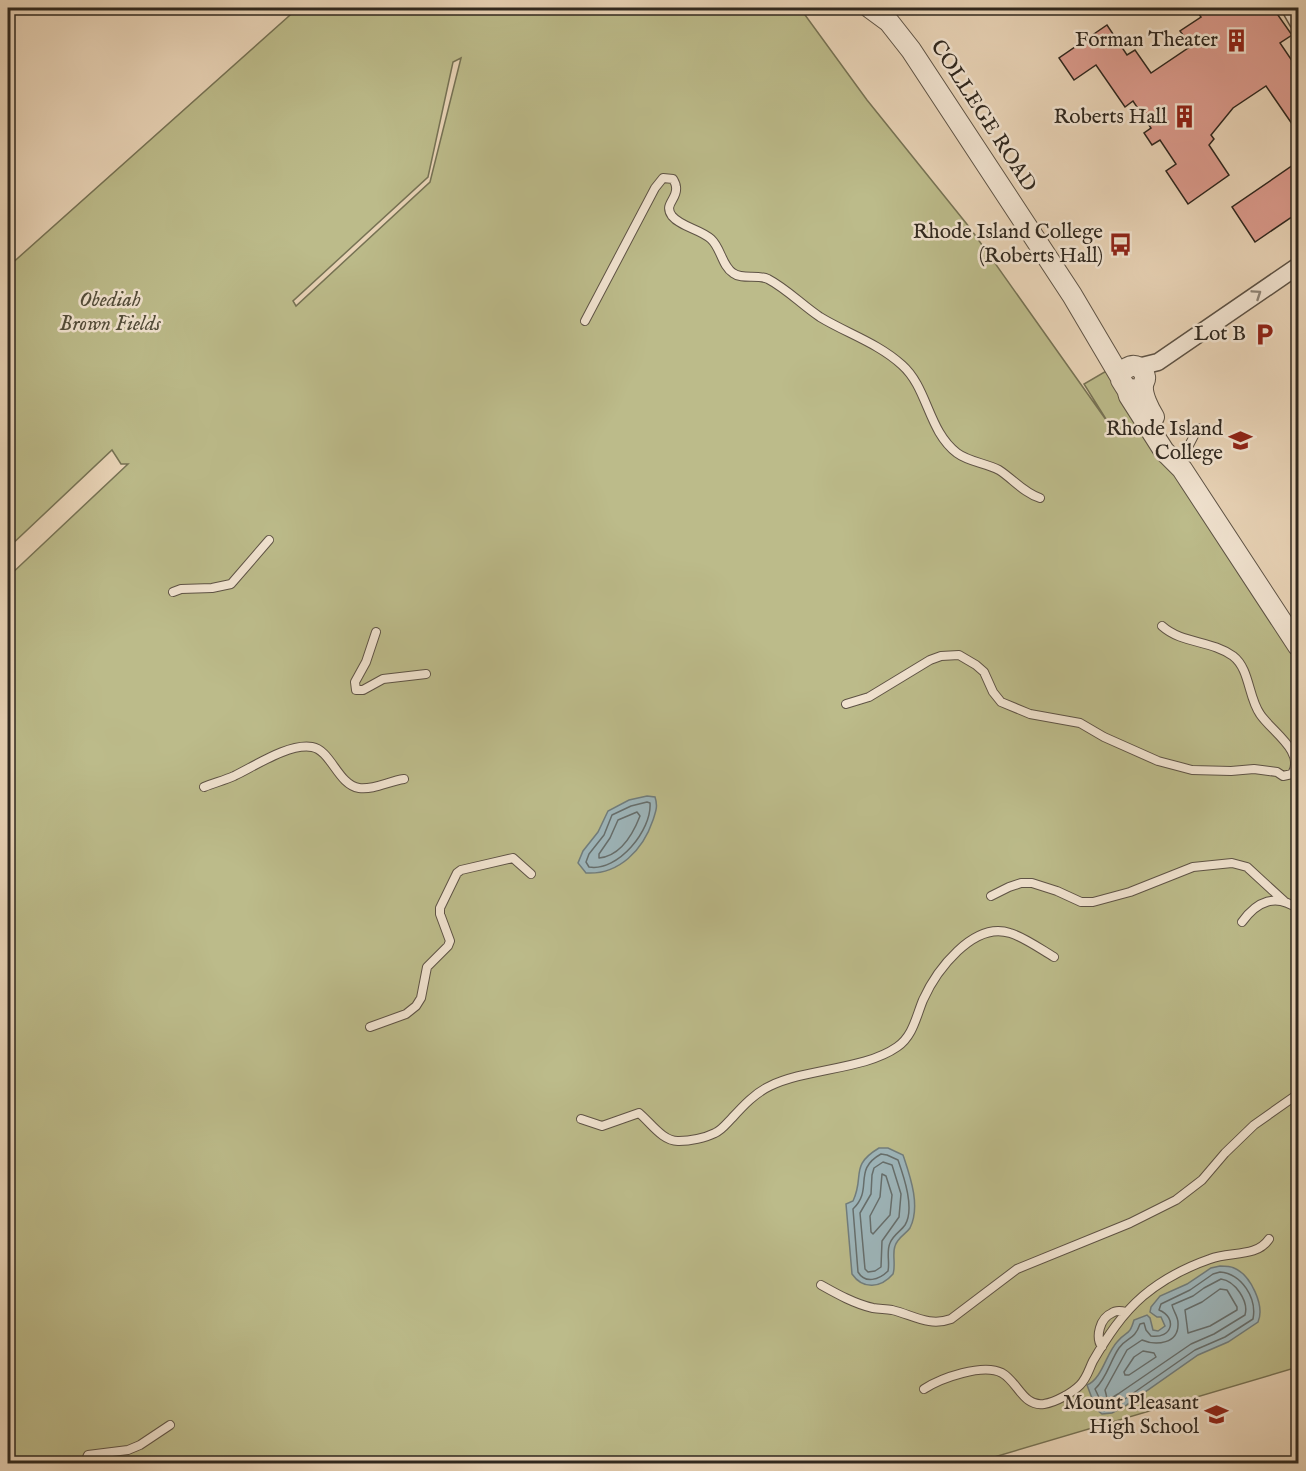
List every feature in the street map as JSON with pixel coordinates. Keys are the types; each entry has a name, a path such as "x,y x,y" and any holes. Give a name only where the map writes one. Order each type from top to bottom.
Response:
{"street":[{"name":"COLLEGE ROAD","path":"870,8 889,22 911,50 1072,295 1106,350 1109,360 1137,375 1129,396 1164,451 1178,462 1299,646"},
{"path":"1290,8 1299,22"},
{"path":"1137,375 1299,266"}],"lane":[{"path":"585,321 655,188 663,178 673,179 676,187 675,195 669,203 668,211 673,218 711,239 730,272 735,275 766,278 819,317 871,343 896,359 914,378 936,426 952,448 964,456 995,468 1030,495 1040,498"},
{"path":"1178,462 1198,428"},
{"path":"173,592 181,589 212,588 231,584 269,540"},
{"path":"846,704 869,697 930,660 941,656 959,655 976,664 984,672 993,692 1001,702 1030,714 1080,723 1104,737 1158,761 1192,770 1254,769 1277,772 1283,776 1292,774 1296,766 1294,757 1283,740 1257,710 1239,662 1223,650 1183,639 1162,626"},
{"path":"376,632 366,662 355,682 356,690 363,690 383,679 426,674"},
{"path":"204,787 287,751 309,746 323,754 353,787 362,789 404,779"},
{"path":"370,1026 406,1014 421,998 427,967 450,942 440,908 457,873 468,867 513,858 531,874"},
{"path":"991,896 1021,883 1032,883 1081,902 1093,902 1130,892 1193,867 1232,863 1247,867 1284,901 1299,909"},
{"path":"1242,922 1258,905 1269,901 1284,901"},
{"path":"581,1119 602,1126 639,1113 667,1139 678,1141 715,1133 753,1096 769,1086 794,1077 862,1061 896,1048 908,1036 924,998 944,966 975,938 990,931 1013,933 1054,957"},
{"path":"821,1285 871,1308 891,1310 931,1323 941,1323 951,1319 1017,1269 1130,1223 1176,1200 1202,1180 1225,1153 1254,1125 1299,1094"},
{"path":"924,1389 950,1376 989,1370 1005,1375 1025,1398 1033,1403 1044,1404 1070,1393 1081,1384 1102,1347 1126,1312 1142,1297 1168,1279 1212,1258 1260,1249 1269,1239"},
{"path":"1102,1347 1099,1337 1105,1318 1114,1312 1126,1312"},
{"path":"84,1464 88,1455 116,1453 140,1445 170,1425"}],"green space":[{"name":"Obediah Brown Fields","path":"298,8 800,8 867,100 970,228 1109,424 1084,384 1108,370 1298,657 1298,1367 974,1463 8,1463 8,577 128,464 121,464 112,450 8,548 9,266","holes":["461,58 430,182 296,306 293,301 428,177 453,62"]}],"water":[{"path":"647,796 655,797 656,811 649,831 636,850 619,865 609,870 586,873 578,863 583,851 598,832 608,811 629,800"},
{"path":"879,1148 888,1148 903,1155 909,1172 915,1210 910,1228 895,1246 893,1274 883,1282 867,1285 861,1283 852,1274 846,1204 853,1201 864,1160"},
{"path":"1220,1266 1234,1268 1251,1284 1260,1308 1258,1322 1228,1342 1198,1355 1125,1406 1112,1413 1102,1414 1096,1409 1087,1385 1100,1372 1113,1347 1129,1331 1134,1320 1147,1315 1153,1330 1158,1331 1165,1326 1161,1317 1150,1312 1151,1307 1160,1296 1187,1284 1211,1268"}],"building":[{"name":"Roberts Hall","path":"1195,8 1273,8 1292,35 1280,43 1299,71 1299,134 1266,86 1233,108 1211,135 1214,139 1209,145 1229,175 1188,204 1166,171 1176,164 1160,140 1152,145 1144,133 1151,128 1133,101 1125,107 1096,65 1074,80 1059,58 1107,25 1127,55 1135,50 1151,73 1191,46 1180,31 1201,17"},
{"path":"1299,161 1299,212 1255,242 1232,207"}],"place":[{"name":"Forman Theater","path":"1236,40"},
{"name":"Roberts Hall","path":"1185,117"},
{"name":"Rhode Island College (Roberts Hall)","path":"1121,244"},
{"name":"Lot B","path":"1264,334"},
{"name":"Rhode Island College","path":"1241,441"},
{"name":"Mount Pleasant High School","path":"1217,1415"}]}
